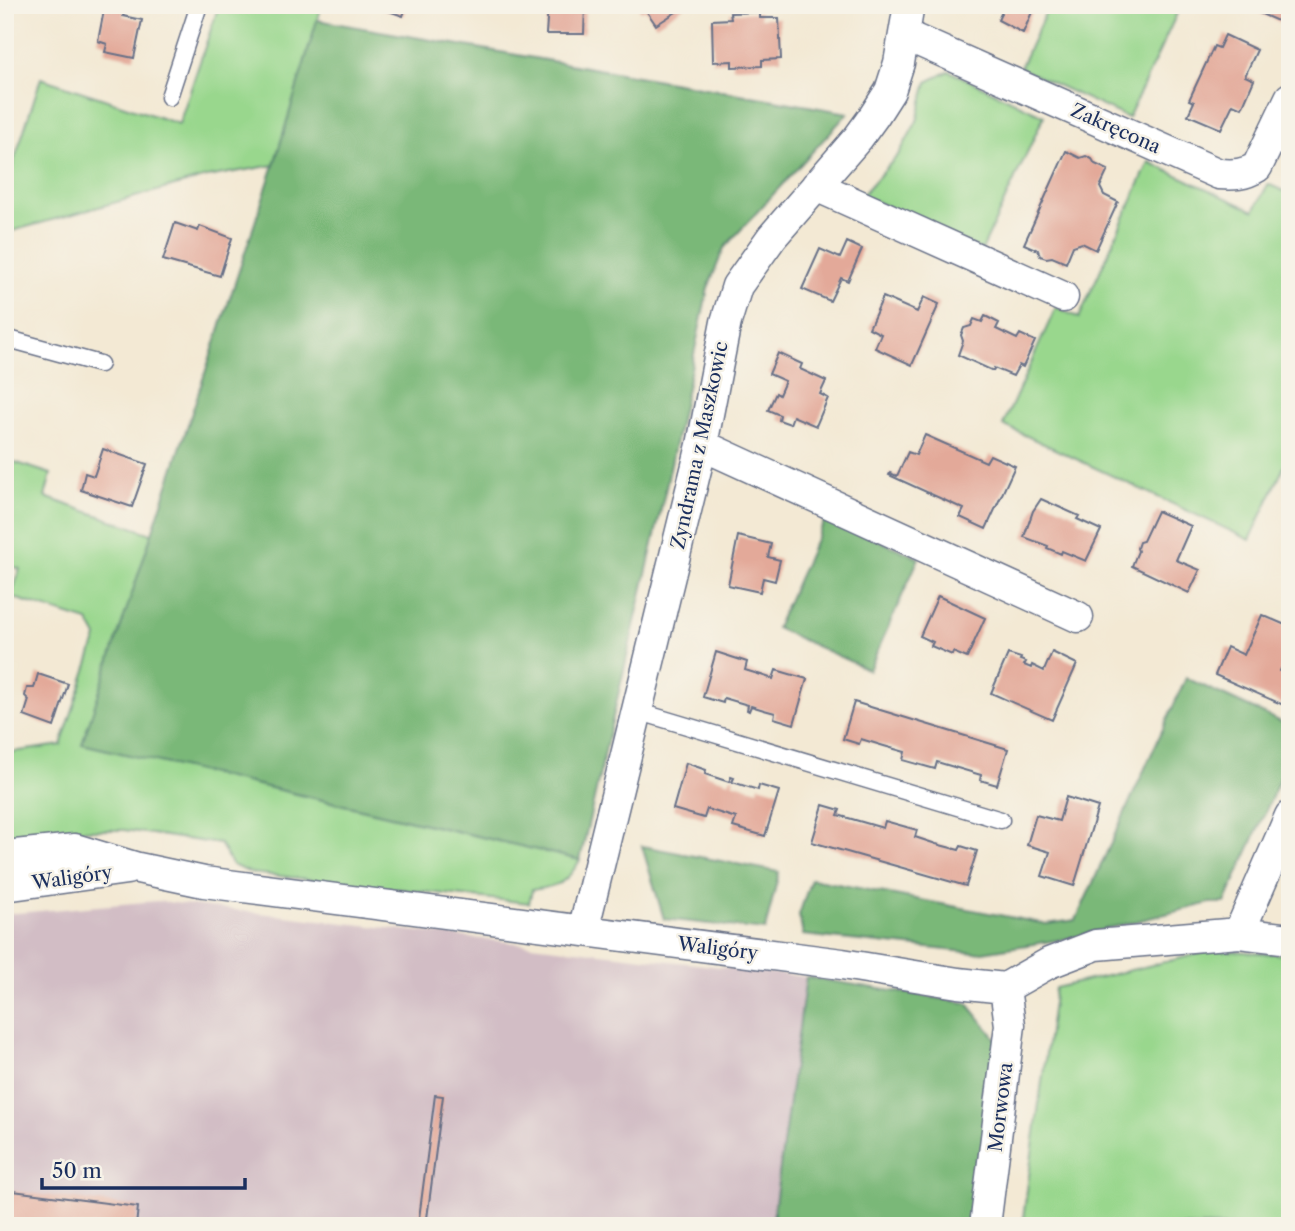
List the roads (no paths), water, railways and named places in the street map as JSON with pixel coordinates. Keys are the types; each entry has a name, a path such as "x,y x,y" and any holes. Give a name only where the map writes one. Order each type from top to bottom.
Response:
{"street":[{"name":"Zyndrama z Maszkowic","path":"583,931 702,445 726,322 737,286 772,237 858,138 890,90 905,35 909,5"},
{"name":"Zakręcona","path":"905,35 1219,174 1237,175 1257,167 1290,98"},
{"path":"816,186 1063,297"},
{"path":"702,445 1078,617"},
{"path":"1239,933 1290,816"},
{"name":"Waligóry","path":"5,856 75,849 138,868 204,882 842,964 1005,988"},
{"name":"Waligóry","path":"5,886 138,868"},
{"path":"1005,988 1049,963 1097,945 1239,933 1290,939"},
{"name":"Morwowa","path":"985,1226 1010,1025 1005,988"}],"lane":[{"path":"169,97 199,5"},
{"path":"5,338 100,364"},
{"path":"637,711 1001,820"}]}
